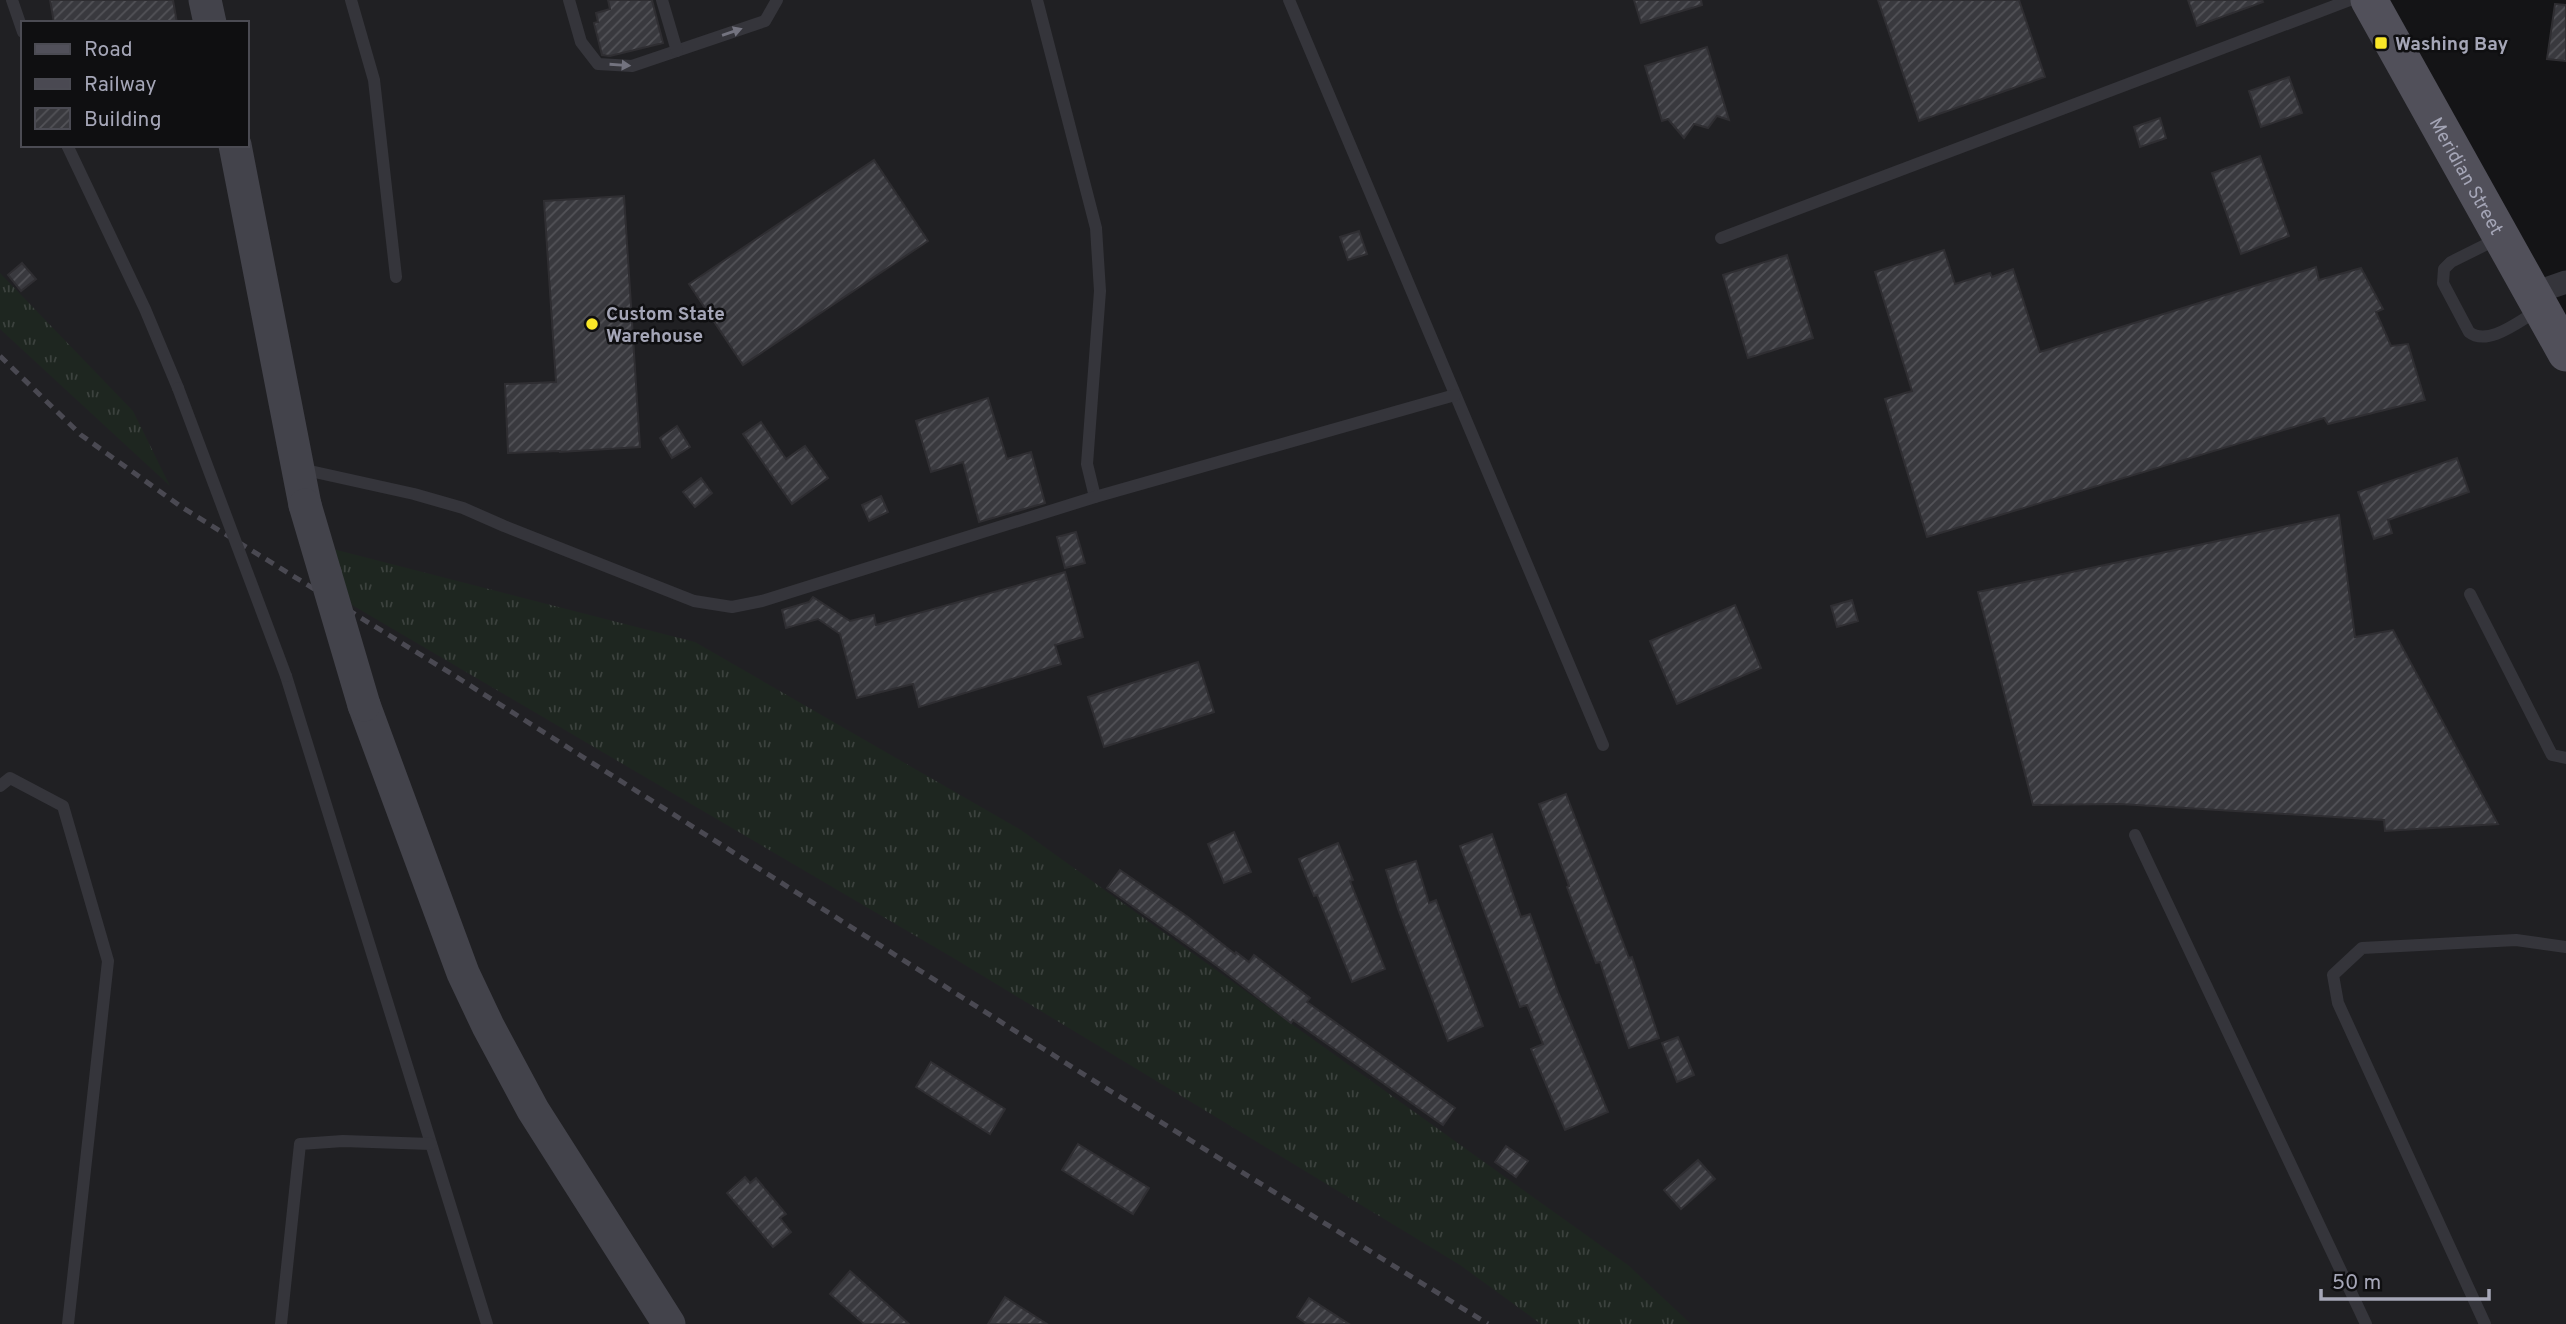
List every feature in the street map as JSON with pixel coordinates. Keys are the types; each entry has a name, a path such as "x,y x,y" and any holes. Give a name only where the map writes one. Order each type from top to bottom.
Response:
{"main road":[{"path":"205,0 210,21"},
{"name":"Meridian Street","path":"2369,2 2502,237 2555,317"},
{"path":"235,147 305,505 364,705 463,974 533,1110 669,1324"}],"lane":[{"path":"12,0 21,26"},
{"path":"351,0 374,80 396,277"},
{"path":"569,0 580,42 598,64 632,66 765,21 777,0"},
{"path":"662,0 677,51"},
{"path":"1037,0 1096,228 1100,291 1087,464 1095,497"},
{"path":"1289,0 1603,745"},
{"path":"1721,238 2369,2"},
{"path":"68,147 145,309 178,388 286,676 487,1324"},
{"path":"2502,237 2451,262 2444,269 2443,283 2469,331 2476,337 2487,338 2555,317"},
{"path":"297,468 414,494 463,508 694,601 732,607 762,601 1095,497 1455,395"},
{"path":"2470,594 2552,755 2566,758"},
{"path":"0,786 10,778 63,806 108,961 68,1324"},
{"path":"2135,835 2366,1324"},
{"path":"2485,1324 2338,1003 2333,975 2362,948 2516,940 2566,947"},
{"path":"281,1324 300,1144 343,1141 431,1144"}],"shaded area":[{"path":"0,0 2380,0 2566,346 2566,1324 0,1324"}],"green space":[{"path":"0,273 133,411 170,486 0,329"},
{"path":"333,549 695,642 1021,830 1628,1265 1691,1324 1541,1324 1460,1265 955,959 352,605"}],"building":[{"path":"50,0 173,0 177,21 54,21"},
{"path":"608,0 652,0 663,43 610,56 602,55 594,23 598,22 596,13 610,9"},
{"path":"1634,0 1701,0 1702,5 1641,23"},
{"path":"1878,0 2019,0 2045,77 1919,121"},
{"path":"2188,0 2262,0 2263,2 2197,26"},
{"path":"2555,4 2566,5 2566,61 2547,59"},
{"path":"1707,47 1729,120 1717,116 1708,128 1694,124 1684,138 1668,119 1662,121 1645,66"},
{"path":"2289,77 2302,113 2261,127 2249,91"},
{"path":"2160,118 2166,138 2140,147 2134,127"},
{"path":"2260,156 2289,236 2241,254 2212,173"},
{"path":"874,160 928,241 743,365 689,284"},
{"name":"Custom State Warehouse","path":"624,196 640,447 508,453 505,384 556,382 544,201"},
{"path":"1359,231 1367,254 1348,260 1340,237"},
{"path":"1944,250 1955,284 1990,273 1992,277 2013,269 2040,352 2316,267 2319,280 2361,268 2383,309 2376,312 2391,346 2408,344 2425,400 2328,424 2324,418 1927,537 1885,399 1912,391 1875,272"},
{"path":"1787,255 1813,338 1748,358 1723,275"},
{"path":"22,263 36,279 21,291 8,275"},
{"path":"988,398 1007,459 1031,452 1045,503 979,522 963,462 931,472 916,421"},
{"path":"761,422 786,459 805,446 828,478 792,504 743,434"},
{"path":"677,426 690,447 672,458 660,438"},
{"path":"2457,458 2469,492 2388,520 2392,533 2374,539 2358,492"},
{"path":"701,478 712,493 695,507 683,492"},
{"path":"881,496 888,512 869,521 862,505"},
{"path":"2339,515 2355,637 2393,630 2498,824 2385,831 2384,820 2120,804 2033,805 1978,592"},
{"path":"1076,532 1085,563 1065,568 1057,537"},
{"path":"1065,572 1083,637 1055,645 1061,664 919,707 913,684 857,698 840,634 818,619 786,628 782,610 809,602 813,597 850,621 874,615 876,625"},
{"path":"1852,600 1858,621 1837,627 1831,606"},
{"path":"1735,605 1761,668 1677,704 1650,641"},
{"path":"1198,662 1214,712 1104,747 1088,697"},
{"path":"1566,794 1629,958 1632,957 1659,1038 1629,1048 1600,962 1596,963 1539,804"},
{"path":"1234,832 1251,872 1224,883 1208,844"},
{"path":"1492,834 1521,917 1530,914 1558,992 1608,1112 1565,1130 1531,1049 1543,1044 1527,1005 1520,1007 1460,846"},
{"path":"1338,843 1385,969 1352,982 1317,895 1314,896 1299,859"},
{"path":"1416,861 1429,903 1436,900 1483,1026 1448,1041 1386,870"},
{"path":"1120,870 1188,917 1235,954 1236,952 1249,962 1254,955 1310,998 1307,1002 1455,1108 1443,1125 1293,1020 1291,1023 1217,966 1107,888"},
{"path":"1678,1037 1694,1075 1677,1082 1662,1043"},
{"path":"931,1062 1005,1109 990,1134 916,1087"},
{"path":"1078,1144 1149,1188 1133,1214 1062,1170"},
{"path":"1506,1146 1528,1161 1516,1177 1495,1162"},
{"path":"1698,1160 1715,1179 1681,1209 1664,1190"},
{"path":"745,1177 750,1183 756,1178 786,1214 780,1218 791,1232 773,1247 727,1193"},
{"path":"850,1271 909,1324 864,1324 830,1294"},
{"path":"1005,1297 1047,1324 988,1324"},
{"path":"1309,1298 1349,1324 1307,1324 1297,1317"}],"railway":[{"path":"0,356 81,435 183,508 455,676 1091,1079 1488,1324"}],"place":[{"name":"Washing Bay","path":"2381,43"},
{"name":"Custom State Warehouse","path":"592,324"}]}
